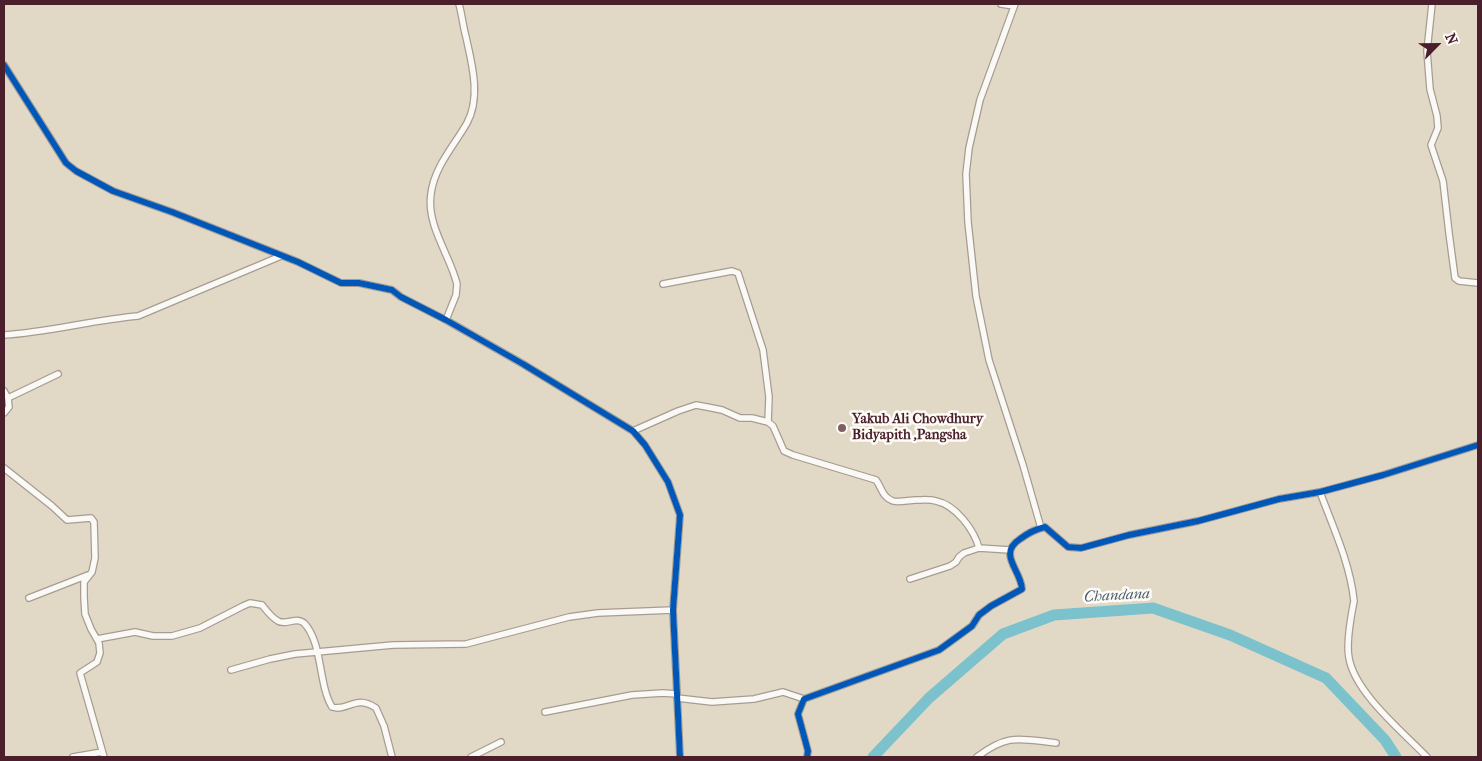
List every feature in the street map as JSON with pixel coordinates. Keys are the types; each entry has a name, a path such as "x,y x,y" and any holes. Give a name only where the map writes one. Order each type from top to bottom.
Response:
{"street":[{"path":"446,320 456,295 457,284 430,210 431,194 437,171 468,121 473,103 472,62 459,4"},
{"path":"1001,4 1014,5 980,100 969,148 966,174 967,194 976,296 989,360 1041,528"},
{"path":"1432,4 1428,51 1430,89 1438,128 1431,145 1444,181 1455,278 1459,282 1478,283"},
{"path":"4,65 66,163 76,172 113,191 172,212 298,262 341,283 359,283 392,290 633,431 645,445 668,482 680,514 674,610 680,757"},
{"path":"4,335 138,316 281,256"},
{"path":"663,284 732,271 738,273 763,350 769,397 768,422"},
{"path":"8,398 58,374"},
{"path":"4,392 8,398 9,407 4,413"},
{"path":"633,431 696,405 722,410 740,418 752,418 768,422 773,426 784,451 792,455 876,480 884,495 894,502 935,500 944,504 953,510 971,530 979,548"},
{"path":"545,712 632,695 663,693 712,702 754,699 783,692 804,699 940,650 959,636 972,626 979,615 991,606 1022,589 1011,560 1010,550 1013,544 1030,532 1041,528 1048,528 1068,547 1081,548 1129,535 1198,521 1279,499 1320,492 1383,475 1478,445"},
{"path":"4,468 67,520 91,518 95,527 93,567 84,582 85,614 97,638 100,647 100,657 97,662 80,673 103,754 73,757"},
{"path":"1320,492 1345,560 1353,594 1354,601 1348,657 1353,672 1375,703 1427,757"},
{"path":"910,579 950,566 964,553 979,548 1010,550"},
{"path":"29,598 88,575"},
{"path":"97,638 135,632 153,636 172,636 200,628 250,604 262,605 277,621 298,620 303,623 310,634 317,652 327,700 332,707 337,709 348,704 364,702 376,708 384,726 392,757"},
{"path":"232,670 279,657 317,652 394,645 466,644 569,617 598,613 674,610"},
{"path":"804,699 798,714 808,751 807,757"},
{"path":"977,757 1006,740 1021,739 1056,743"},
{"path":"472,757 502,742"}],"waterway":[{"name":"Chandana","path":"873,757 929,698 1003,634 1054,615 1153,608 1230,635 1326,678 1385,740 1396,757"}],"cycle path":[{"path":"4,65 66,163 76,171 113,191 172,212 298,262 341,283 359,283 392,290 401,297 446,320 523,364 633,431 645,445 668,482 680,515 673,610 680,757"},
{"path":"807,757 808,751 798,714 804,699 939,650 972,626 979,615 991,606 1022,589 1010,556 1010,550 1023,537 1038,529 1045,527 1068,547 1081,548 1129,535 1198,521 1279,499 1320,492 1383,475 1478,445"}],"place":[{"name":"Yakub Ali Chowdhury Bidyapith ,Pangsha","path":"842,428"}]}
